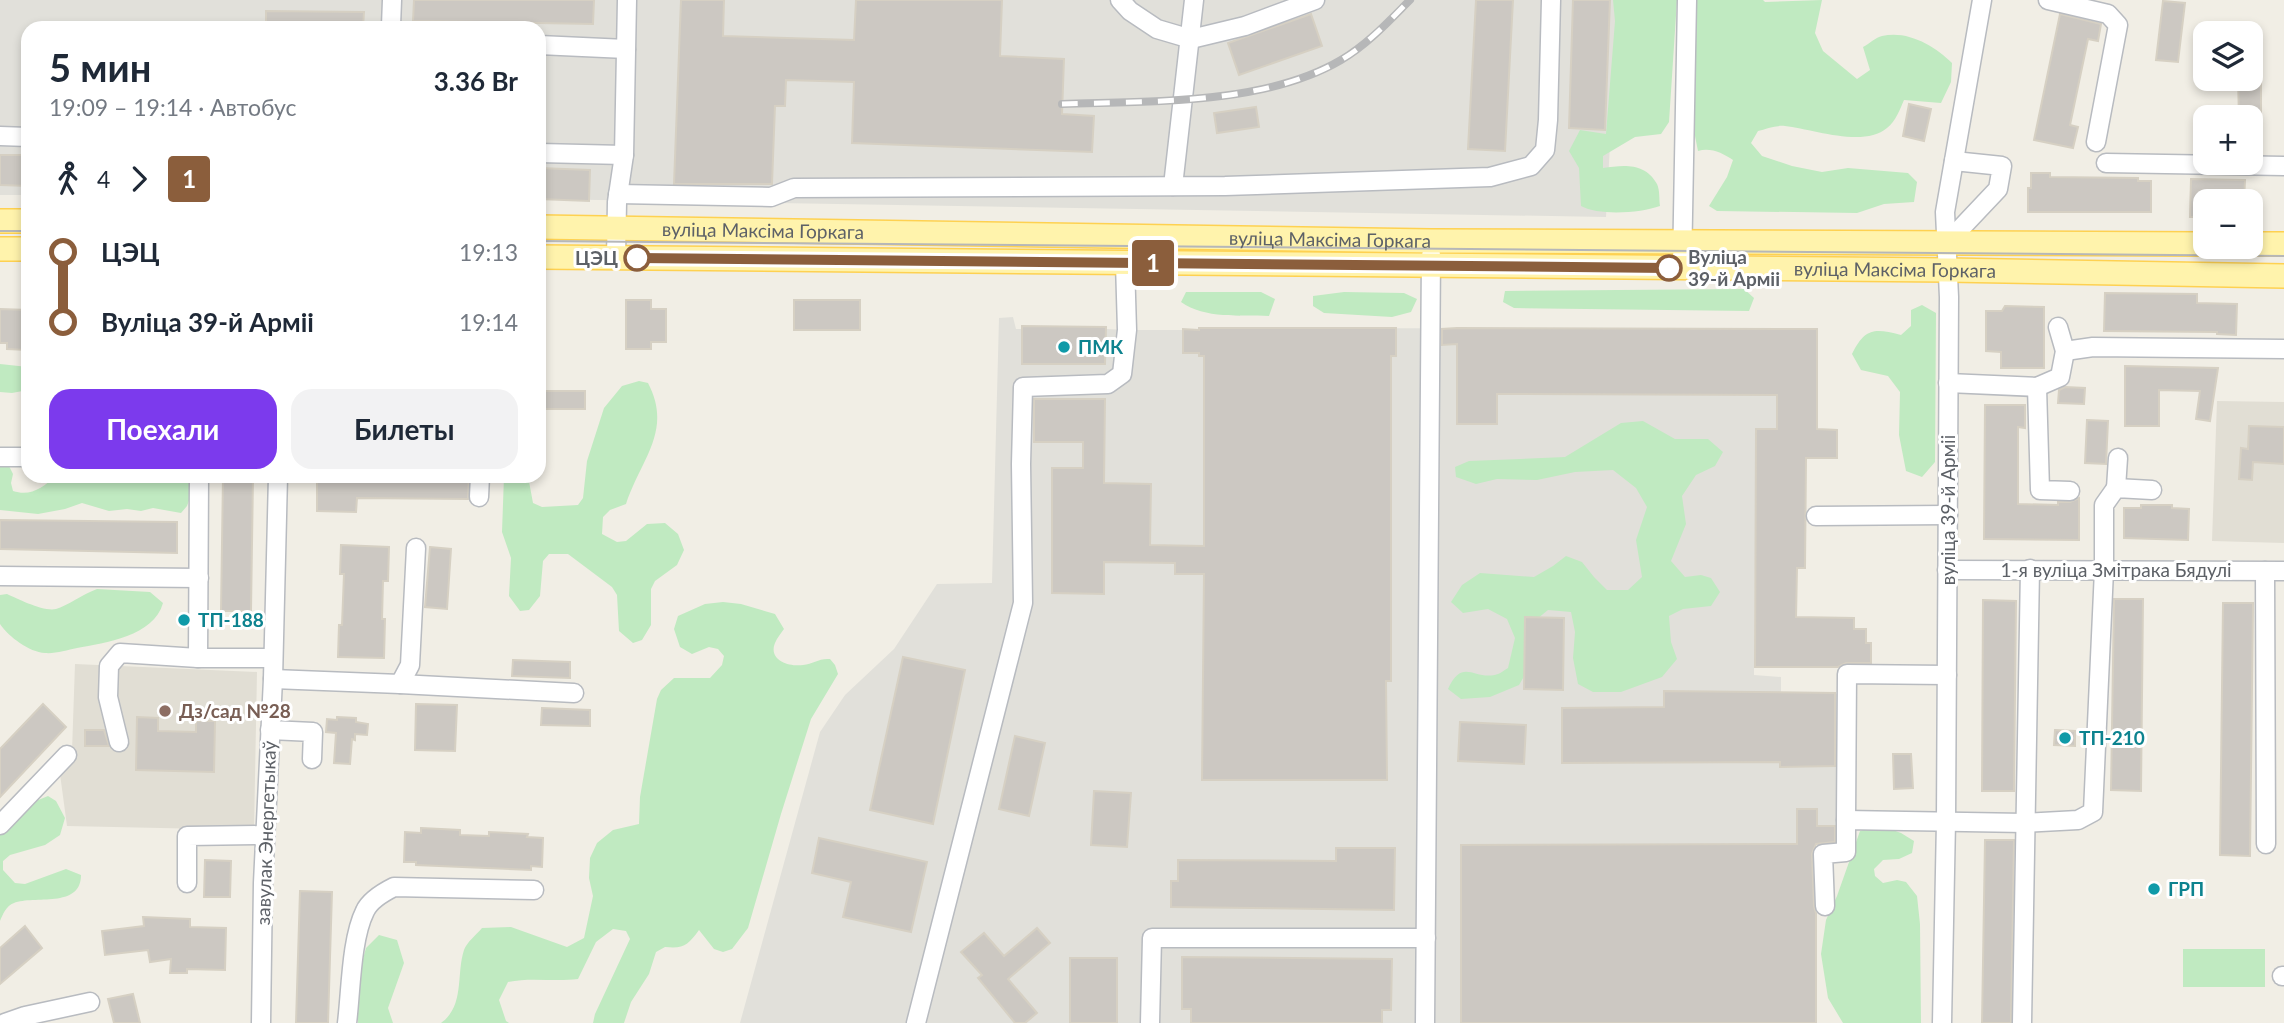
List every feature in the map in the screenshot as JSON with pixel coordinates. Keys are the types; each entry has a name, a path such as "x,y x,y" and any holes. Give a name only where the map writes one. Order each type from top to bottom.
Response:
{"main road":[{"path":"0,221 21,221"},
{"name":"вуліца Максіма Горкага","path":"546,227 1682,244 2193,244"},
{"path":"2263,244 2284,244"},
{"path":"0,249 21,249"},
{"name":"вуліца Максіма Горкага","path":"546,257 1948,270 2284,276"}],"street":[{"path":"391,21 392,0"},
{"path":"616,258 618,194 624,155 627,0"},
{"path":"1120,0 1130,12 1157,29 1191,38 1245,26 1315,0"},
{"path":"1173,187 1194,0"},
{"path":"618,194 771,197 794,188 1173,187 1490,177 1531,166 1545,150 1551,0"},
{"path":"1682,268 1687,0"},
{"name":"вуліца 39-й Арміі","path":"1942,1023 1948,515 1948,270 1945,212 1982,0"},
{"path":"2048,0 2108,14 2118,24 2096,142"},
{"path":"546,45 626,49"},
{"path":"0,136 21,137"},
{"path":"546,153 624,155"},
{"path":"1946,244 1998,189 2002,166 1954,160"},
{"path":"2106,163 2284,166"},
{"path":"1425,1023 1431,241"},
{"path":"916,1023 1023,603 1023,387 1108,384 1122,374 1127,330 1125,262"},
{"path":"1948,383 2037,387 2060,377 2065,351 2058,327"},
{"path":"2065,351 2093,347 2284,349"},
{"path":"2037,387 2040,490 2070,491"},
{"path":"0,457 21,457"},
{"path":"1846,820 2025,823 2078,820 2094,812 2104,570 2104,505 2116,488 2118,458"},
{"path":"198,658 199,483"},
{"name":"завулак Энергетыкаў","path":"261,1023 278,483"},
{"path":"479,497 480,483"},
{"path":"2116,488 2152,490"},
{"path":"1816,516 1948,515"},
{"path":"400,684 410,665 416,548"},
{"path":"2022,1023 2030,569"},
{"name":"1-я вуліца Змітрака Бядулі","path":"1947,570 2284,571"},
{"path":"2265,571 2266,844"},
{"path":"0,576 198,578"},
{"path":"119,741 108,697 109,666 120,653 198,658 273,657"},
{"path":"1825,906 1823,854 1846,852 1847,674 1947,675"},
{"path":"273,679 574,692"},
{"path":"270,730 313,732 312,759"},
{"path":"0,825 67,755"},
{"path":"187,883 187,836 265,835"},
{"path":"347,1023 357,938 366,908 382,894 394,887 534,890"},
{"path":"1150,1023 1153,938 1426,938"},
{"path":"5,1023 24,1016 90,1002"}],"shaded area":[{"path":"0,0 1618,0 1606,217 546,199 546,21 21,21 21,195 0,195"},
{"path":"1013,317 1016,329 1022,329 1022,326 1106,327 1127,330 1817,329 1817,429 1756,429 1754,671 1754,675 1781,677 1781,692 1843,694 1841,844 1816,845 1816,1023 740,1023 820,732 845,695 894,649 937,584 992,583 999,318"},
{"path":"2217,401 2284,402 2284,543 2212,541"},
{"name":"Дз/сад №28","path":"75,664 257,672 254,830 67,826 60,774 72,751"}],"green space":[{"path":"1613,0 1677,0 1669,122 1661,134 1635,137 1603,156 1603,168 1640,168 1657,184 1660,206 1631,212 1598,211 1581,206 1579,168 1569,151 1580,130 1606,134 1615,21"},
{"path":"1695,0 1822,0 1815,33 1823,51 1857,79 1870,70 1863,47 1882,36 1911,37 1938,51 1952,63 1951,82 1941,103 1904,100 1893,122 1877,134 1865,137 1838,136 1778,126 1758,131 1751,143 1762,156 1822,172 1848,168 1908,173 1917,182 1914,202 1884,204 1857,213 1717,211 1709,206 1727,177 1733,160 1716,151 1698,151 1695,136"},
{"path":"1744,289 1754,298 1749,311 1514,308 1503,302 1505,291"},
{"path":"1186,292 1261,292 1275,299 1269,316 1223,315 1201,311 1181,302"},
{"path":"1344,292 1404,293 1417,299 1411,312 1392,317 1324,313 1313,306 1313,296"},
{"path":"1922,305 1936,313 1935,462 1922,477 1906,471 1899,435 1900,392 1888,376 1861,370 1852,354 1861,339 1871,332 1884,331 1901,335 1911,326 1911,310"},
{"path":"0,364 21,366 21,391 0,392"},
{"path":"639,381 648,383 655,400 656,431 626,504 610,510 603,517 602,534 617,542 626,541 647,524 665,523 678,534 684,550 677,565 655,581 651,589 651,625 642,640 633,643 619,631 617,595 612,587 568,554 549,554 543,561 540,596 529,610 520,611 509,596 511,558 502,532 504,483 529,483 533,503 542,507 578,505 583,498 587,461 604,408 622,386"},
{"path":"1643,421 1675,439 1708,439 1723,452 1715,466 1696,475 1682,496 1686,524 1671,561 1685,577 1701,575 1711,578 1720,592 1711,606 1683,609 1669,616 1671,642 1677,659 1662,677 1621,692 1593,692 1578,684 1573,658 1575,632 1571,612 1548,610 1537,619 1530,666 1519,685 1490,697 1461,699 1448,689 1454,679 1464,672 1490,676 1508,668 1515,638 1507,619 1488,609 1463,613 1451,602 1462,585 1480,573 1534,577 1566,556 1582,562 1607,590 1628,590 1642,577 1636,540 1647,507 1636,488 1613,470 1575,472 1537,480 1497,479 1476,484 1456,477 1455,467 1469,461 1565,457 1621,423"},
{"path":"0,465 9,466 13,474 13,491 19,493 36,490 47,483 190,483 193,490 181,513 153,508 141,511 109,511 82,503 38,514 0,510"},
{"path":"97,589 150,592 163,603 150,623 127,636 53,653 26,647 0,624 0,595 7,594 45,609 56,609"},
{"path":"723,602 775,614 784,629 774,649 774,654 781,661 797,665 830,659 838,674 811,719 748,928 732,949 723,952 714,949 699,930 685,945 665,947 656,952 649,974 631,1002 624,1023 593,1023 630,939 626,931 613,929 596,942 578,979 508,982 499,1000 509,1023 441,1023 449,1016 457,999 464,950 482,928 511,927 567,947 584,938 593,896 589,878 590,858 597,843 613,830 639,824 640,797 657,699 661,690 674,678 710,678 722,665 724,656 718,649 709,647 692,654 680,647 674,629 678,616 705,604"},
{"path":"48,796 56,801 65,818 60,835 45,845 10,855 3,861 3,870 15,883 25,884 66,869 81,875 79,886 65,897 11,904 0,921 0,835 31,803"},
{"path":"1879,825 1914,841 1912,853 1899,859 1883,860 1874,869 1875,876 1883,883 1897,880 1906,882 1917,896 1920,924 1921,1023 1843,1023 1828,998 1821,954 1826,920 1860,831"},
{"path":"379,935 397,940 404,963 388,1008 393,1023 358,1023 358,977 366,948"},
{"path":"2183,949 2265,949 2265,987 2183,987"}],"building":[{"path":"414,0 594,0 593,24 546,23 546,21 413,21"},
{"path":"681,0 724,0 723,36 854,40 856,0 1002,0 1000,56 1064,59 1062,114 1094,116 1092,152 852,143 854,82 786,80 785,106 775,106 772,184 674,184"},
{"path":"1476,0 1513,0 1505,151 1468,149"},
{"path":"1573,0 1610,0 1605,130 1569,128"},
{"path":"2163,1 2185,3 2178,62 2156,60"},
{"path":"266,11 364,12 363,21 266,21"},
{"path":"1311,14 1322,46 1239,75 1228,43"},
{"path":"2060,14 2101,24 2098,41 2088,39 2070,125 2078,127 2073,148 2034,140"},
{"path":"2238,91 2261,91 2261,105 2239,105"},
{"path":"1909,104 1931,109 1924,141 1903,136"},
{"path":"1256,107 1259,127 1217,133 1214,113"},
{"path":"0,155 21,155 21,186 0,185"},
{"path":"546,168 590,170 589,201 546,199"},
{"path":"2031,173 2050,173 2050,177 2138,178 2138,181 2151,181 2151,212 2028,212"},
{"path":"2191,179 2245,180 2245,189 2193,189 2193,217 2190,217"},
{"path":"2105,293 2197,294 2197,303 2237,304 2236,335 2217,332 2104,331"},
{"path":"626,300 651,300 651,309 666,309 666,342 651,342 651,349 626,349"},
{"path":"794,300 860,300 860,330 794,330"},
{"path":"2005,306 2044,307 2044,368 2001,368 2001,352 1986,351 1986,311 2002,311"},
{"path":"0,309 21,310 21,350 7,349 7,343 0,343"},
{"name":"ПМК","path":"1022,326 1106,327 1105,364 1022,364"},
{"path":"1396,328 1396,356 1391,356 1391,681 1386,681 1387,780 1202,780 1204,574 1175,574 1175,563 1104,562 1104,594 1052,593 1052,468 1083,468 1083,442 1034,442 1034,399 1105,399 1104,483 1151,484 1150,545 1204,546 1204,356 1199,356 1199,353 1183,353 1183,329"},
{"path":"1442,329 1817,329 1817,429 1837,430 1837,458 1806,458 1805,568 1797,568 1796,617 1854,618 1854,629 1866,629 1866,643 1871,643 1871,663 1846,663 1838,667 1755,667 1756,429 1777,429 1777,395 1497,394 1497,424 1457,424 1457,344 1442,345"},
{"path":"2125,366 2218,368 2210,421 2196,419 2200,391 2159,390 2159,426 2125,426"},
{"path":"2065,387 2085,388 2084,404 2058,403 2059,390"},
{"path":"546,391 585,391 585,409 546,409"},
{"path":"1985,405 2025,405 2025,428 2018,427 2018,504 2058,505 2058,502 2070,502 2079,498 2079,540 1984,539"},
{"path":"2087,420 2108,421 2106,464 2085,463"},
{"path":"2249,426 2284,427 2284,464 2253,462 2252,480 2239,479 2241,448 2248,449"},
{"path":"223,483 253,483 251,611 221,611"},
{"path":"317,483 469,483 468,499 357,498 356,512 317,511"},
{"path":"2141,505 2172,505 2172,508 2189,509 2188,540 2124,538 2124,508 2141,508"},
{"path":"0,520 177,522 177,553 0,549"},
{"path":"341,545 389,547 388,581 383,581 384,658 338,657 344,574 340,574"},
{"path":"430,547 451,549 447,609 425,607"},
{"path":"2114,599 2143,599 2141,791 2111,790"},
{"path":"1983,600 2016,601 2014,791 1982,791"},
{"path":"2223,603 2253,603 2250,856 2220,855"},
{"path":"1525,617 1564,618 1563,690 1524,689"},
{"path":"903,657 965,670 933,824 870,810"},
{"path":"513,660 570,662 570,678 512,676"},
{"path":"1664,691 1835,693 1835,766 1780,767 1780,762 1562,763 1562,708 1664,707"},
{"path":"43,704 66,727 0,797 0,749"},
{"path":"416,704 457,705 455,751 415,750"},
{"path":"542,708 590,710 590,726 541,725"},
{"path":"137,717 158,718 158,731 196,732 196,721 215,721 214,772 136,770"},
{"path":"337,717 356,718 356,722 368,724 367,735 355,734 355,740 352,739 350,764 334,763 336,733 326,732 327,719 337,720"},
{"path":"1460,722 1526,725 1524,764 1458,761"},
{"path":"85,730 104,730 109,746 85,746"},
{"name":"ТП-210","path":"2055,730 2075,731 2075,746 2054,745"},
{"path":"1015,736 1045,743 1029,816 999,809"},
{"path":"1893,754 1911,754 1913,788 1894,789"},
{"path":"1094,791 1131,793 1127,847 1091,845"},
{"path":"1797,809 1817,809 1817,826 1835,826 1835,842 1816,844 1812,854 1816,913 1816,1023 1461,1023 1461,845 1797,844"},
{"path":"421,828 460,830 460,835 489,836 489,832 528,834 527,837 543,838 542,867 531,866 531,870 416,865 416,862 404,862 405,832 421,833"},
{"path":"819,838 927,862 911,932 843,917 851,882 812,873"},
{"path":"1985,840 2014,840 2011,1023 1982,1023"},
{"path":"1336,848 1395,848 1394,910 1171,907 1171,881 1178,881 1178,860 1336,861"},
{"path":"205,860 231,861 230,897 204,897"},
{"path":"300,891 332,892 328,1023 296,1023"},
{"path":"143,917 190,919 190,927 226,928 225,970 187,969 187,973 170,973 171,959 150,962 148,950 105,955 102,931 144,926"},
{"path":"25,926 42,948 0,984 0,948"},
{"path":"1037,928 1050,943 1008,979 1037,1013 1025,1023 1015,1023 978,978 982,975 961,952 984,933 1004,956"},
{"path":"1182,957 1392,959 1391,1010 1382,1010 1382,1023 1191,1023 1191,1009 1182,1009"},
{"path":"1070,958 1117,958 1117,1023 1070,1023"},
{"path":"133,994 140,1023 114,1023 108,999"}],"tram line":[{"path":"0,231 21,231"},
{"path":"546,241 2284,256"}],"railway":[{"path":"1062,104 1206,98 1278,85 1311,75 1351,54 1410,0"}],"bus line":[{"name":"1","path":"637,258 1669,268"}],"place":[{"name":"ЦЭЦ","path":"637,258"},
{"name":"Вуліца 39-й Арміі","path":"1669,268"},
{"name":"ПМК","path":"1064,347"},
{"name":"ТП-188","path":"184,620"},
{"name":"Дз/сад №28","path":"165,711"},
{"name":"ТП-210","path":"2065,738"},
{"name":"ГРП","path":"2154,889"}]}
